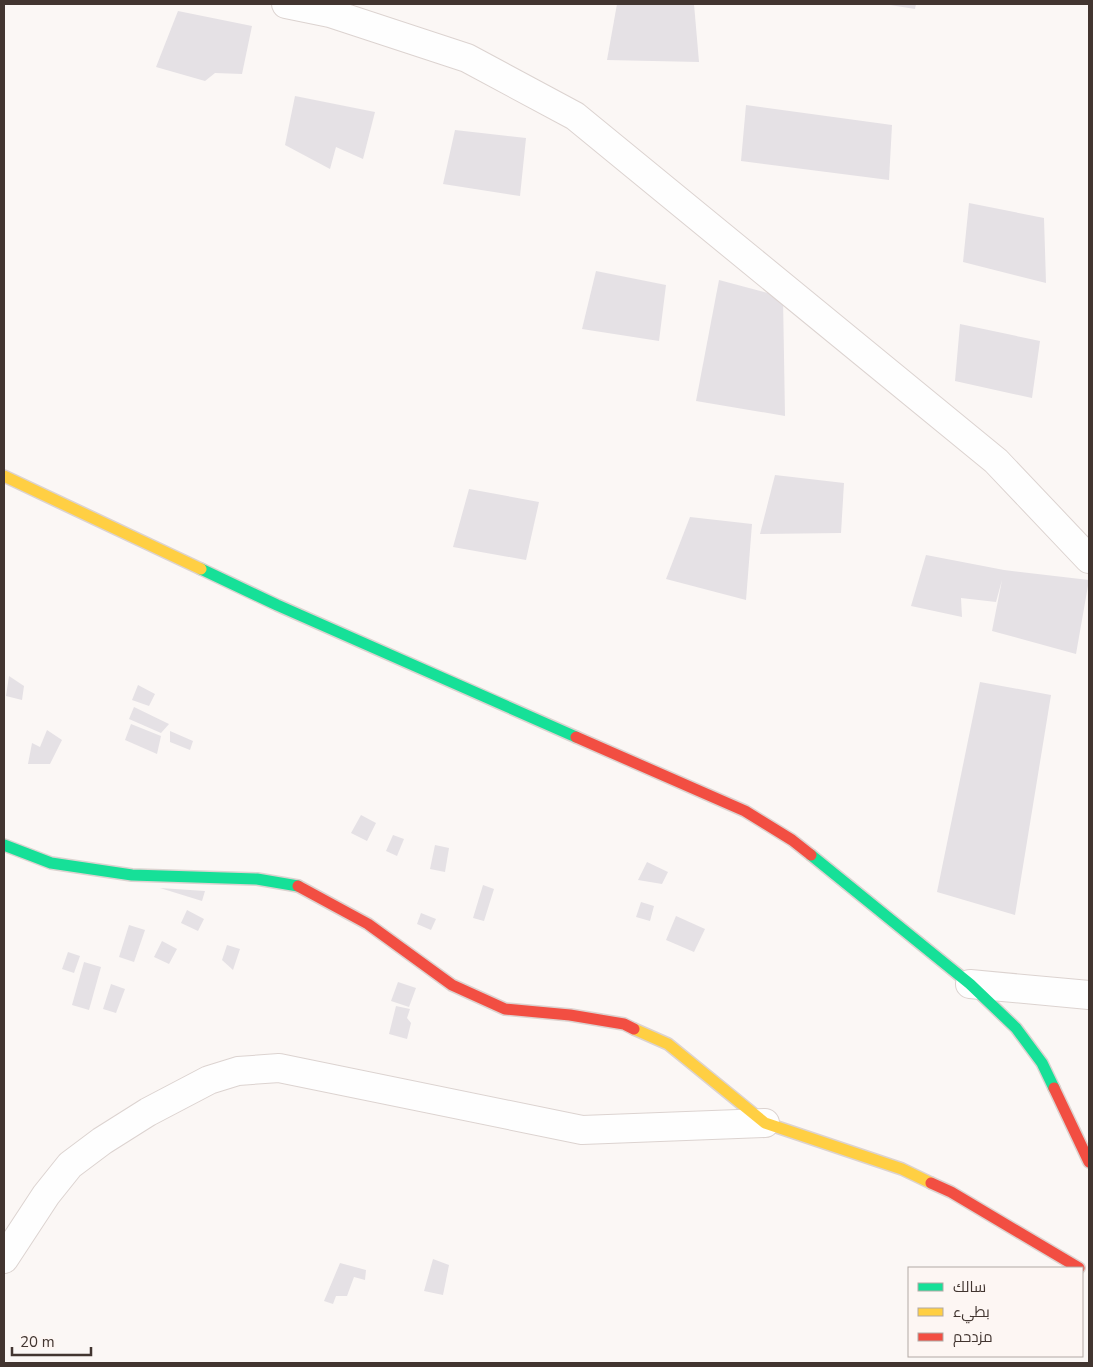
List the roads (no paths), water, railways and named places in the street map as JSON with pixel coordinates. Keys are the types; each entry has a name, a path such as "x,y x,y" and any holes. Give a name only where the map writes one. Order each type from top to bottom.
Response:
{"street":[{"path":"286,4 330,13 467,58 575,116 996,462 1089,559"},
{"path":"4,476 278,605 745,811 792,840 970,984 1016,1028 1042,1063 1089,1162"},
{"path":"4,845 51,863 132,875 257,879 298,886 368,924 452,985 505,1009 570,1015 624,1024 668,1044 764,1123"},
{"path":"970,984 1089,994"},
{"path":"4,1259 46,1195 70,1164 148,1112 209,1080 238,1071 279,1068 582,1130 764,1123 902,1169 951,1192 1077,1267"}]}
